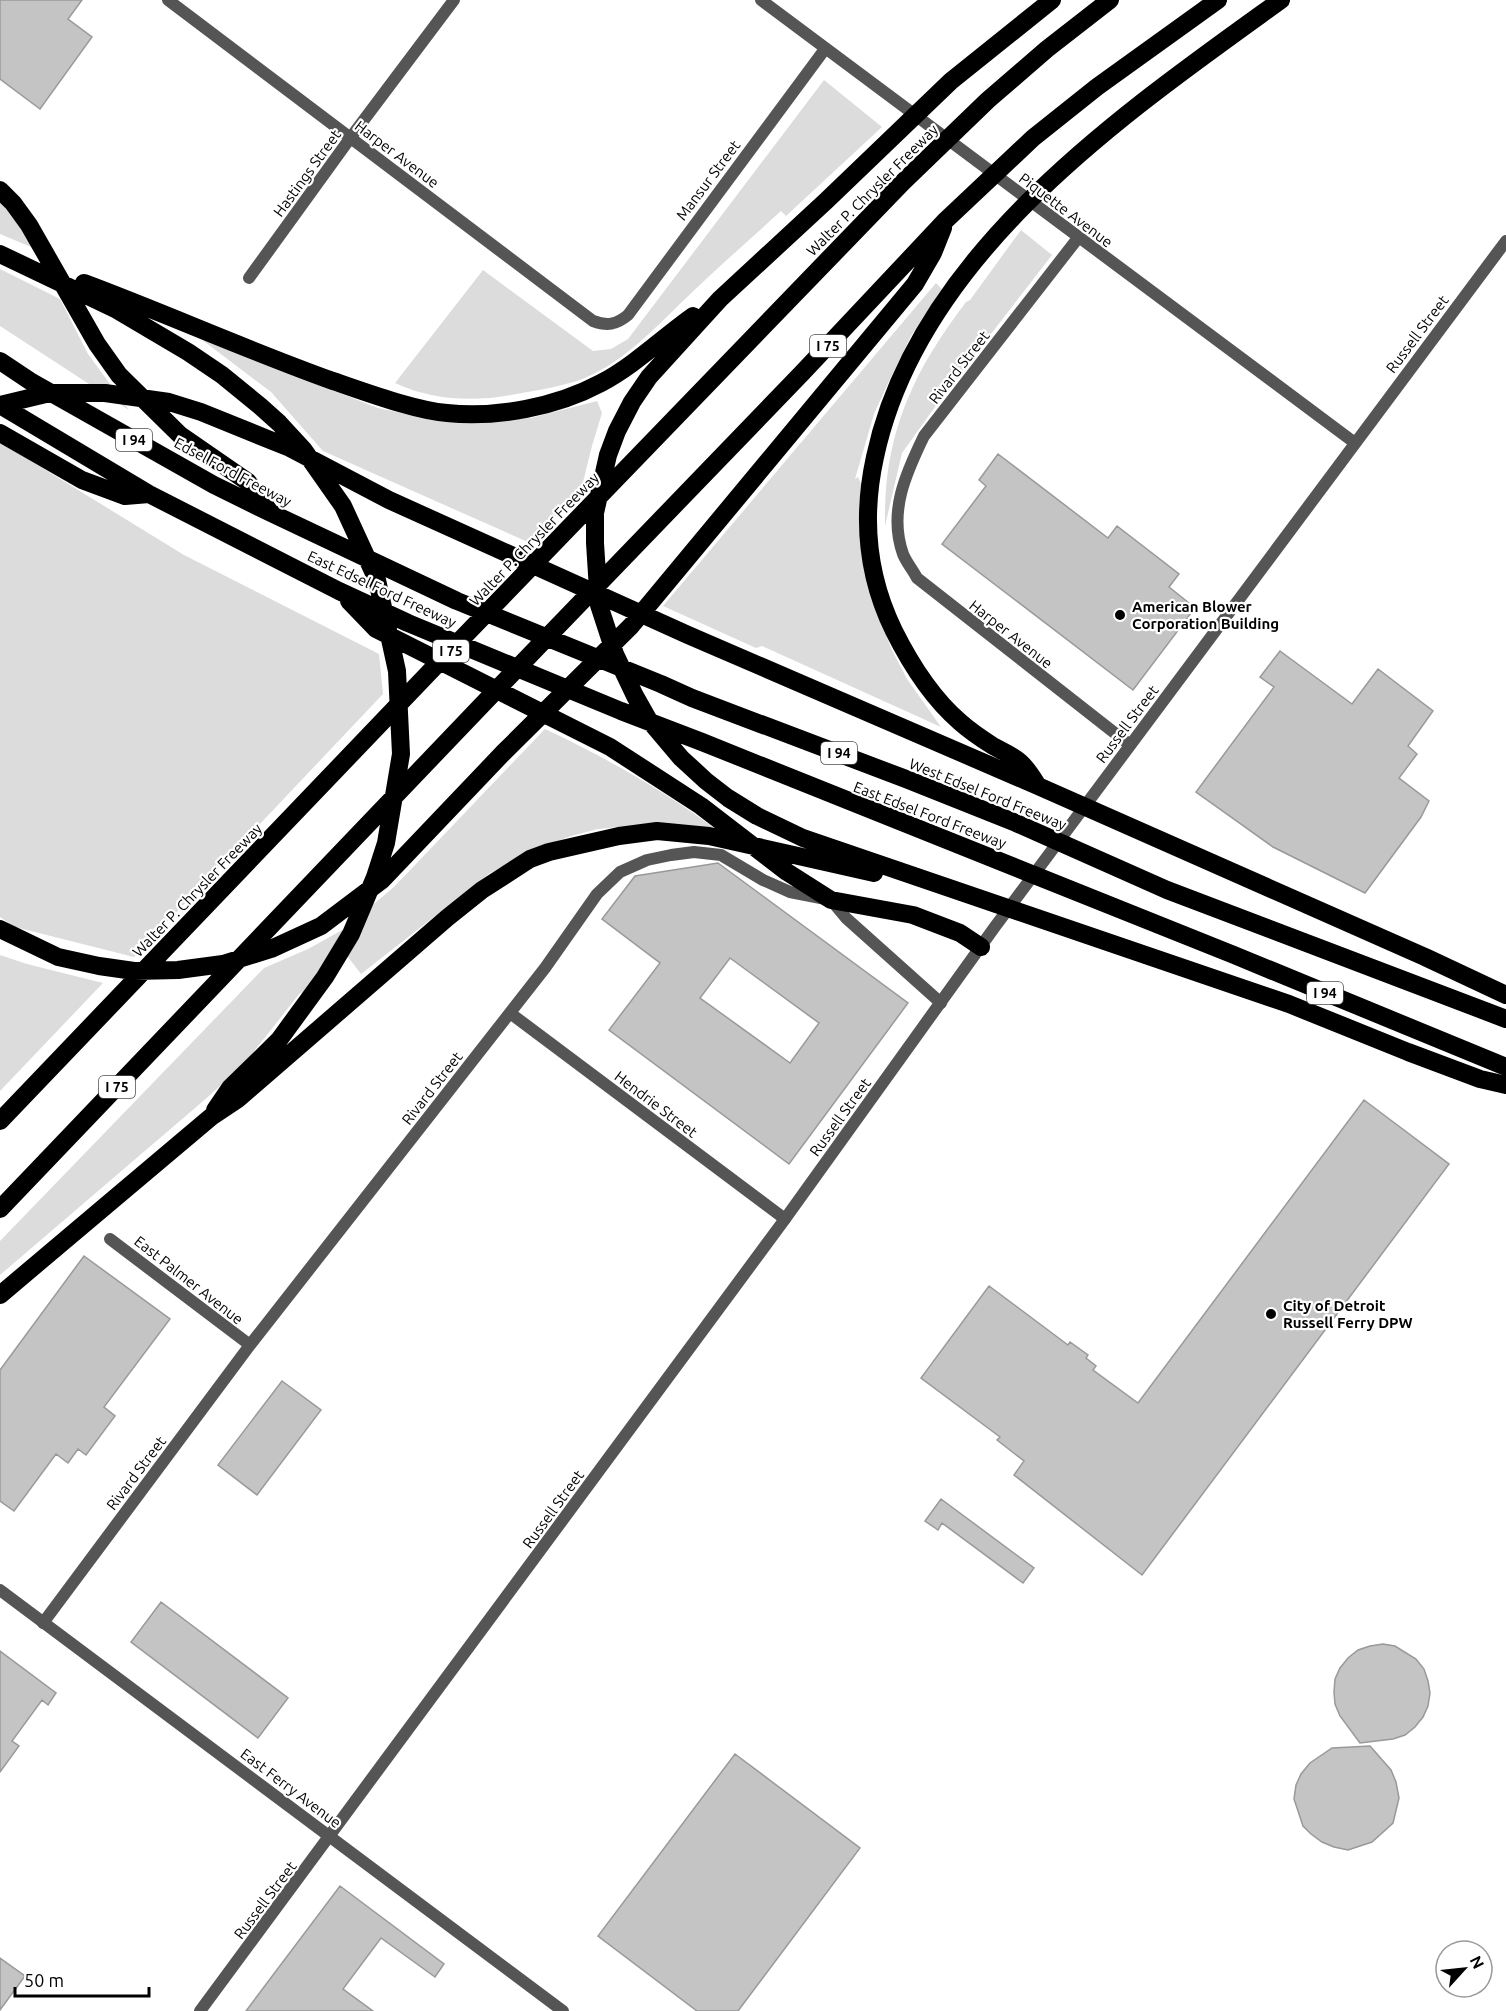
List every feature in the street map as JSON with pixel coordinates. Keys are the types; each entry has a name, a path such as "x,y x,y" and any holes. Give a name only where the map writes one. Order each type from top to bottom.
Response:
{"highway":[{"path":"1052,0 951,81 826,201 720,298 650,376 632,402 608,455 595,513 599,605 615,654 648,719 681,758 728,798 757,816 803,838 1289,1004 1408,1052 1506,1085"},
{"name":"Walter P. Chrysler Freeway","path":"0,1121 903,182 988,100 1047,49 1110,0"},
{"name":"I 75","path":"0,1209 946,220 1033,138 1097,87 1218,0"},
{"path":"1038,786 1021,763 958,720 927,687 912,664 878,596 870,558 867,518 869,484 879,437 891,401 910,357 934,316 964,273 996,235 1069,164 1116,123 1281,0"},
{"path":"0,190 29,225 92,336 119,375 180,435 248,482 271,513"},
{"path":"0,929 58,957 134,971 178,970 223,964 271,949 321,926 382,880 503,753 631,626 915,284 933,253 946,220"},
{"path":"0,253 117,303 367,393 445,413 505,412 534,407 571,396 601,383 636,361 720,298"},
{"path":"117,303 222,375 279,423 303,449 342,506 377,580 397,671 401,754 386,843 375,877 351,934 325,977 279,1040 230,1088 211,1117"},
{"name":"Edsel Ford Freeway","path":"0,361 30,381 204,480 457,601"},
{"path":"0,405 50,393 113,394 169,402 201,412 290,448 389,500 688,635 1038,786 1506,994"},
{"name":"I 94","path":"0,405 149,494"},
{"path":"0,433 82,480 125,496 149,494"},
{"name":"East Edsel Ford Freeway","path":"149,494 339,591 408,623 1506,1067"},
{"path":"339,591 376,629 610,747 701,806 787,872 831,900 913,915 960,933 981,947"},
{"name":"West Edsel Ford Freeway","path":"457,601 692,698 1016,823 1167,890 1506,1019"},
{"path":"0,1295 211,1117 238,1099 447,918 482,890 530,859 585,843 657,831 692,834 960,893"}],"street":[{"name":"Harper Avenue","path":"168,0 593,321 611,324"},
{"name":"Hastings Street","path":"249,278 454,0"},
{"name":"Piquette Avenue","path":"761,0 1355,443"},
{"name":"Mansur Street","path":"611,324 621,321 628,315 825,48"},
{"name":"Rivard Street","path":"898,529 897,507 906,473 924,436 1078,238"},
{"name":"Russell Street","path":"200,2011 785,1219 1130,745 1506,241"},
{"name":"Harper Avenue","path":"898,529 903,554 917,578 1130,745"},
{"name":"Rivard Street","path":"43,1623 250,1346 545,968 597,894 620,872 647,860 694,852 721,855 763,880 790,892 831,900"},
{"path":"831,900 846,918 941,1003"},
{"name":"Hendrie Street","path":"510,1013 785,1219"},
{"name":"East Palmer Avenue","path":"110,1239 250,1346"},
{"name":"East Ferry Avenue","path":"0,1590 563,2011"}],"shaded area":[{"path":"824,80 882,127 786,216 781,211 650,333 614,362 587,377 570,383 496,397 467,399 437,396 395,383 483,270 593,351 611,349 628,339"},
{"path":"0,201 36,249 0,234"},
{"path":"1021,230 1052,255 902,453 885,526 889,463 904,407 916,380 947,328"},
{"path":"0,269 60,299 88,354 129,410 0,326"},
{"path":"936,283 942,289 911,336 890,379 874,414 855,479 858,477 861,484 860,519 869,589 891,648 907,679 941,727 762,646 756,648 663,606"},
{"path":"201,339 378,408 445,422 531,418 597,401 602,413 581,490 530,543 323,451 271,392"},
{"path":"0,442 184,555 379,654 383,694 134,957 15,927 0,917"},
{"path":"545,729 636,776 721,833 630,826 598,829 571,836 534,850 490,873 361,974 348,957 319,974 306,992 300,993 244,1064 0,1275 0,1241 264,968 308,949 344,929 394,887"},
{"path":"0,955 103,983 0,1091"}],"building":[{"path":"0,0 82,0 68,19 92,37 40,109 0,79"},
{"path":"998,454 1108,538 1117,526 1179,574 1169,587 1195,608 1133,690 942,544 986,486 979,480"},
{"path":"1280,651 1352,704 1378,669 1433,711 1408,746 1417,754 1399,778 1429,801 1421,817 1365,893 1273,847 1196,792 1274,687 1260,677"},
{"path":"718,863 908,1003 789,1164 609,1030 660,963 602,919 635,876","holes":["730,958 819,1023 790,1063 700,998"]},
{"name":"City of Detroit Russell Ferry DPW","path":"1364,1100 1449,1164 1142,1575 1014,1475 1024,1461 997,1440 1000,1437 921,1378 989,1286 1068,1345 1070,1342 1088,1355 1086,1358 1096,1366 1093,1370 1138,1403"},
{"path":"84,1256 170,1319 104,1407 115,1416 86,1455 78,1449 68,1463 56,1454 14,1511 0,1501 0,1370"},
{"path":"282,1381 321,1410 257,1495 218,1465"},
{"path":"941,1499 1034,1568 1023,1583 942,1523 938,1530 925,1521"},
{"path":"161,1602 288,1698 258,1738 131,1642"},
{"path":"1383,1644 1395,1646 1416,1659 1424,1669 1430,1693 1428,1706 1423,1717 1405,1735 1393,1739 1360,1743 1340,1716 1335,1704 1335,1679 1340,1668 1358,1650"},
{"path":"0,1651 56,1693 48,1705 42,1700 12,1741 19,1746 0,1772"},
{"path":"1370,1746 1391,1770 1396,1782 1399,1798 1393,1823 1372,1842 1348,1850 1322,1842 1303,1826 1294,1799 1296,1785 1301,1774 1310,1763 1332,1748"},
{"path":"735,1754 860,1848 738,2011 697,2011 598,1936"},
{"path":"340,1886 444,1964 435,1977 381,1938 343,1989 373,2011 246,2011"},
{"path":"0,1958 25,1976 0,2010"}],"place":[{"name":"American Blower Corporation Building","path":"1120,615"},
{"name":"City of Detroit Russell Ferry DPW","path":"1271,1314"}]}
